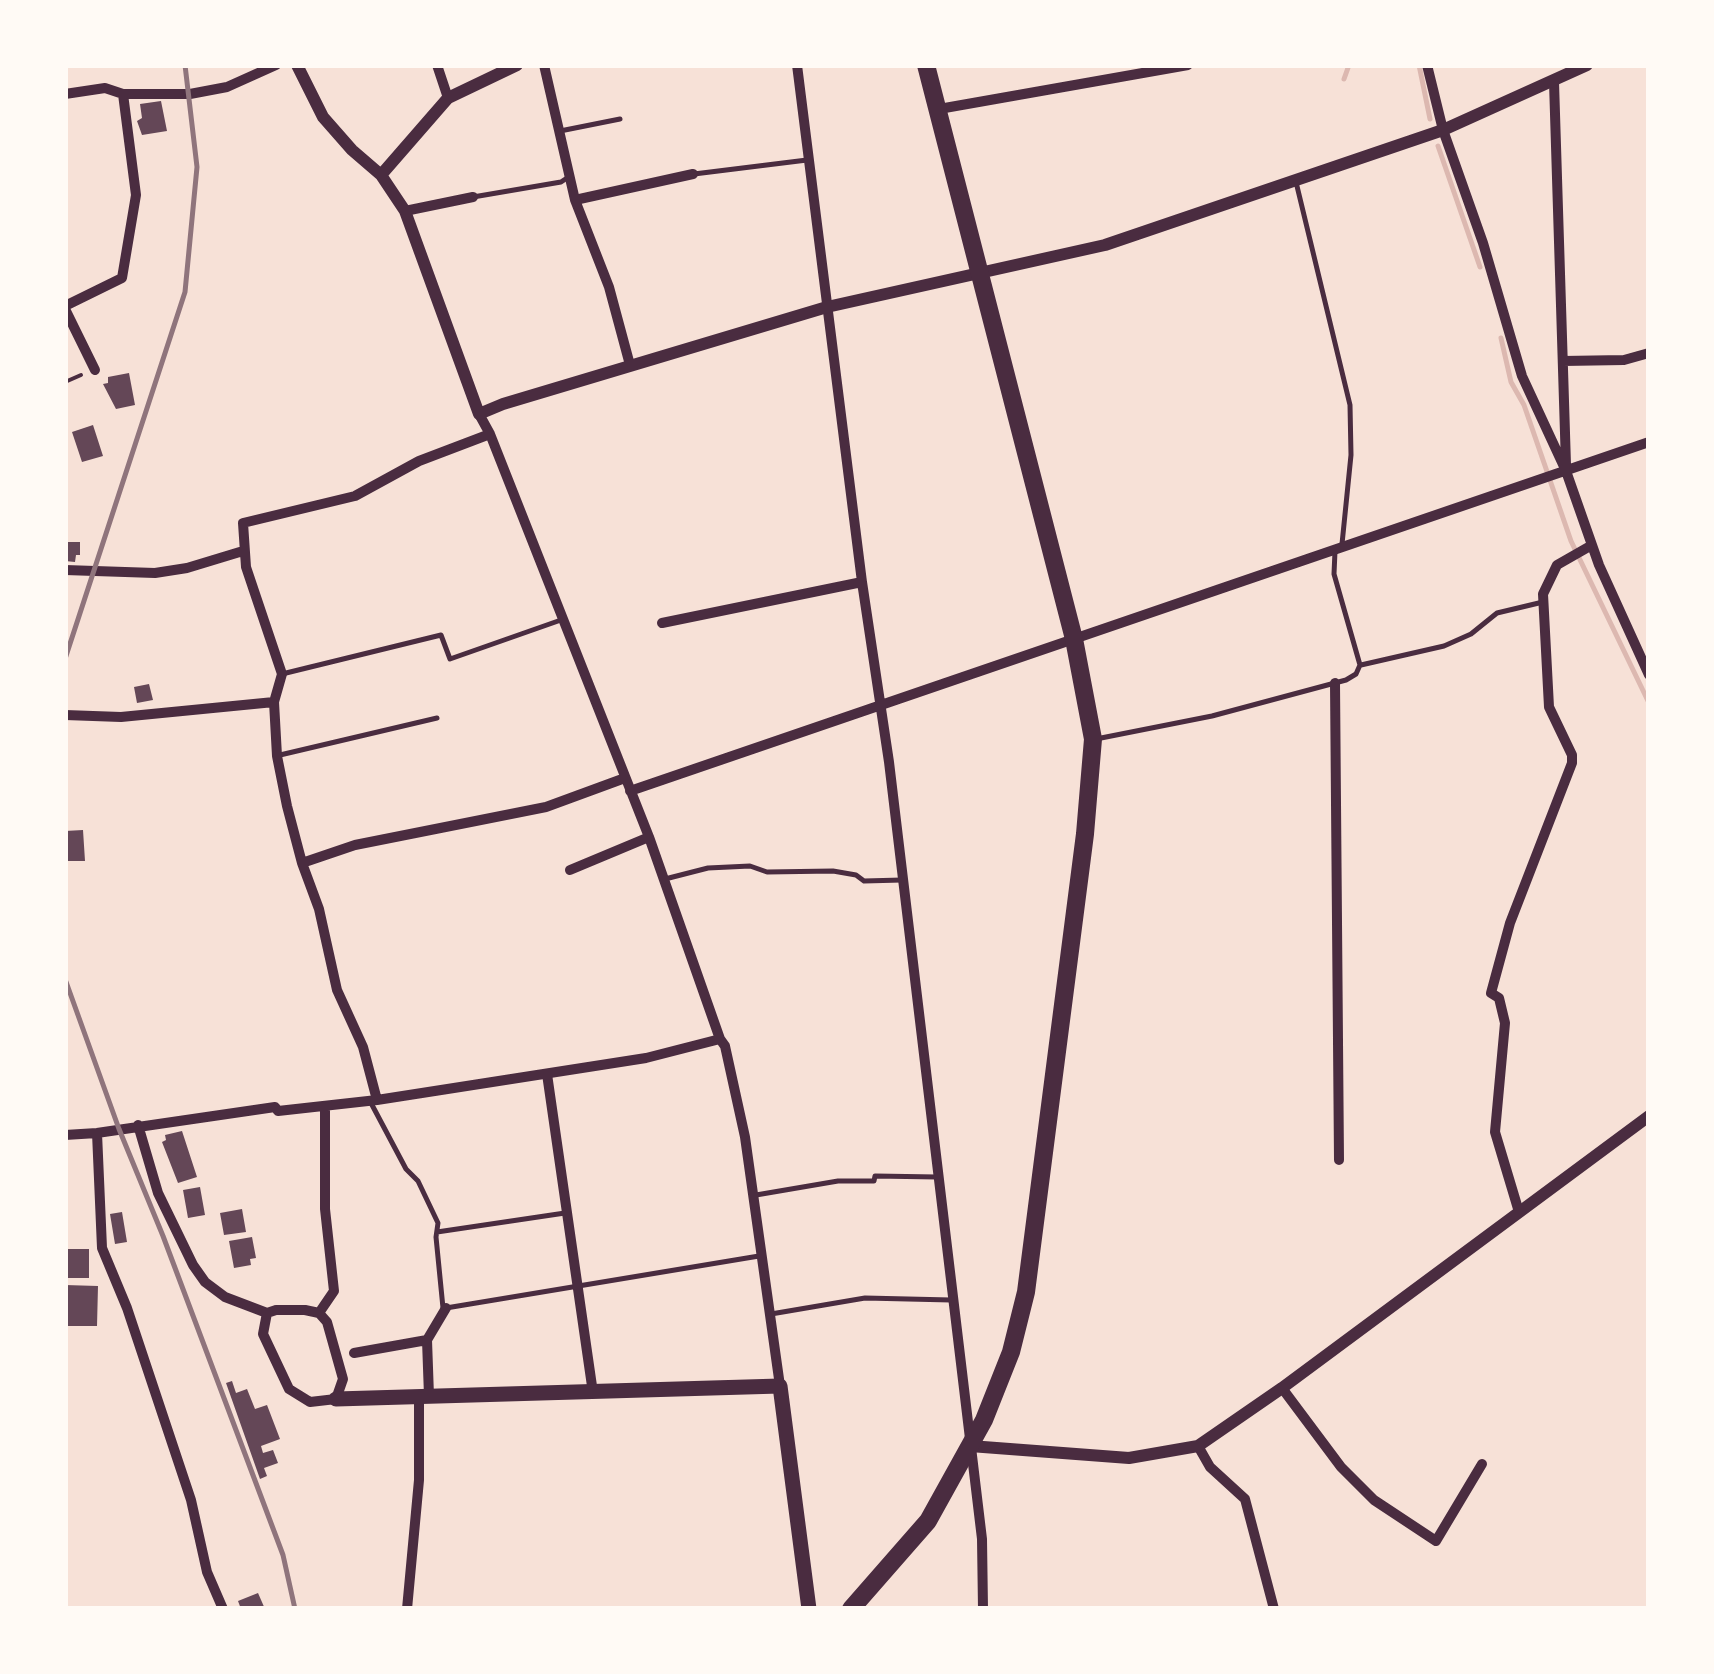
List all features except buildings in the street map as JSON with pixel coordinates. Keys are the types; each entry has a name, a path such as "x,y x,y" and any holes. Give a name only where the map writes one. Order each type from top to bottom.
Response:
{"highway":[{"path":"851,1609 928,1521 970,1446 1000,1384 1026,1292 1085,834 1093,739 1074,639 926,65"}],"main road":[{"path":"336,1399 780,1386 809,1609"}],"street":[{"path":"65,94 105,88 124,94 212,91 276,65"},
{"path":"297,65 323,116 352,150 381,174 404,211 479,414 648,837 725,1046 736,1084 780,1386"},
{"path":"437,65 448,98"},
{"path":"381,174 448,98 517,65"},
{"path":"544,65 576,200 609,287 630,365"},
{"path":"797,65 982,1539 982,1609"},
{"path":"938,109 1188,65"},
{"path":"1427,65 1443,130 1483,244 1522,376 1564,472 1589,546 1648,673"},
{"path":"479,414 827,306 1104,245 1443,130 1587,65"},
{"path":"1554,82 1564,472"},
{"path":"95,370 65,307 122,278 136,195 124,94"},
{"path":"576,200 693,174"},
{"path":"404,211 474,197"},
{"path":"1563,361 1624,360 1649,353"},
{"path":"373,1100 363,1046 337,990 277,756 274,702 282,674 242,550 243,523 355,496 419,461 490,434"},
{"path":"630,791 1649,442"},
{"path":"1519,1212 1494,1132 1505,1023 1498,998 1491,994 1510,923 1572,763 1549,706 1543,602 1550,574 1568,557 1589,546"},
{"path":"65,570 155,573 187,568 242,550"},
{"path":"662,623 862,582"},
{"path":"1335,683 1339,1160"},
{"path":"65,715 121,717 274,702"},
{"path":"302,862 354,845 546,808 625,778"},
{"path":"570,870 648,837"},
{"path":"65,1135 275,1106 278,1111 373,1100 646,1058 720,1039"},
{"path":"547,1074 593,1393"},
{"path":"319,1314 334,1291 325,1209 325,1106"},
{"path":"970,1446 1129,1458 1198,1446 1649,1116"},
{"path":"138,1125 158,1193 199,1274 225,1298 267,1314 276,1310 319,1314 326,1322 343,1379 336,1399 310,1402 289,1390 263,1334 267,1314"},
{"path":"97,1133 102,1248 127,1308 192,1500 206,1572 222,1609"},
{"path":"407,1609 426,1340 444,1311"},
{"path":"354,1353 426,1340"},
{"path":"1282,1388 1341,1468 1374,1500 1436,1541 1482,1464"},
{"path":"1198,1446 1210,1466 1244,1499 1256,1530 1274,1609"}],"lane":[{"path":"560,131 620,119"},
{"path":"693,174 810,160"},
{"path":"474,197 561,182 570,176"},
{"path":"1093,739 1187,722 1335,683 1353,677 1360,664 1334,574 1351,454 1350,406 1295,180"},
{"path":"1360,664 1444,646 1471,634 1497,614 1543,602"},
{"path":"282,674 440,635 450,659 561,620"},
{"path":"277,756 436,718"},
{"path":"664,880 708,868 750,866 768,872 833,871 856,875 864,881 902,880"},
{"path":"373,1100 438,1223 444,1311 762,1255"},
{"path":"753,1196 838,1181 874,1182 875,1176 937,1177"},
{"path":"437,1232 568,1212"},
{"path":"770,1314 866,1298 951,1300"}],"path":[{"path":"65,382 95,370"}],"waterway":[{"path":"1344,79 1349,65"},
{"path":"1419,65 1430,119"},
{"path":"1438,146 1480,267"},
{"path":"1501,338 1511,382 1524,405 1571,541 1649,703"}],"railway":[{"path":"65,659 185,292 197,167 185,65"},
{"path":"65,979 283,1555 295,1609"}]}
